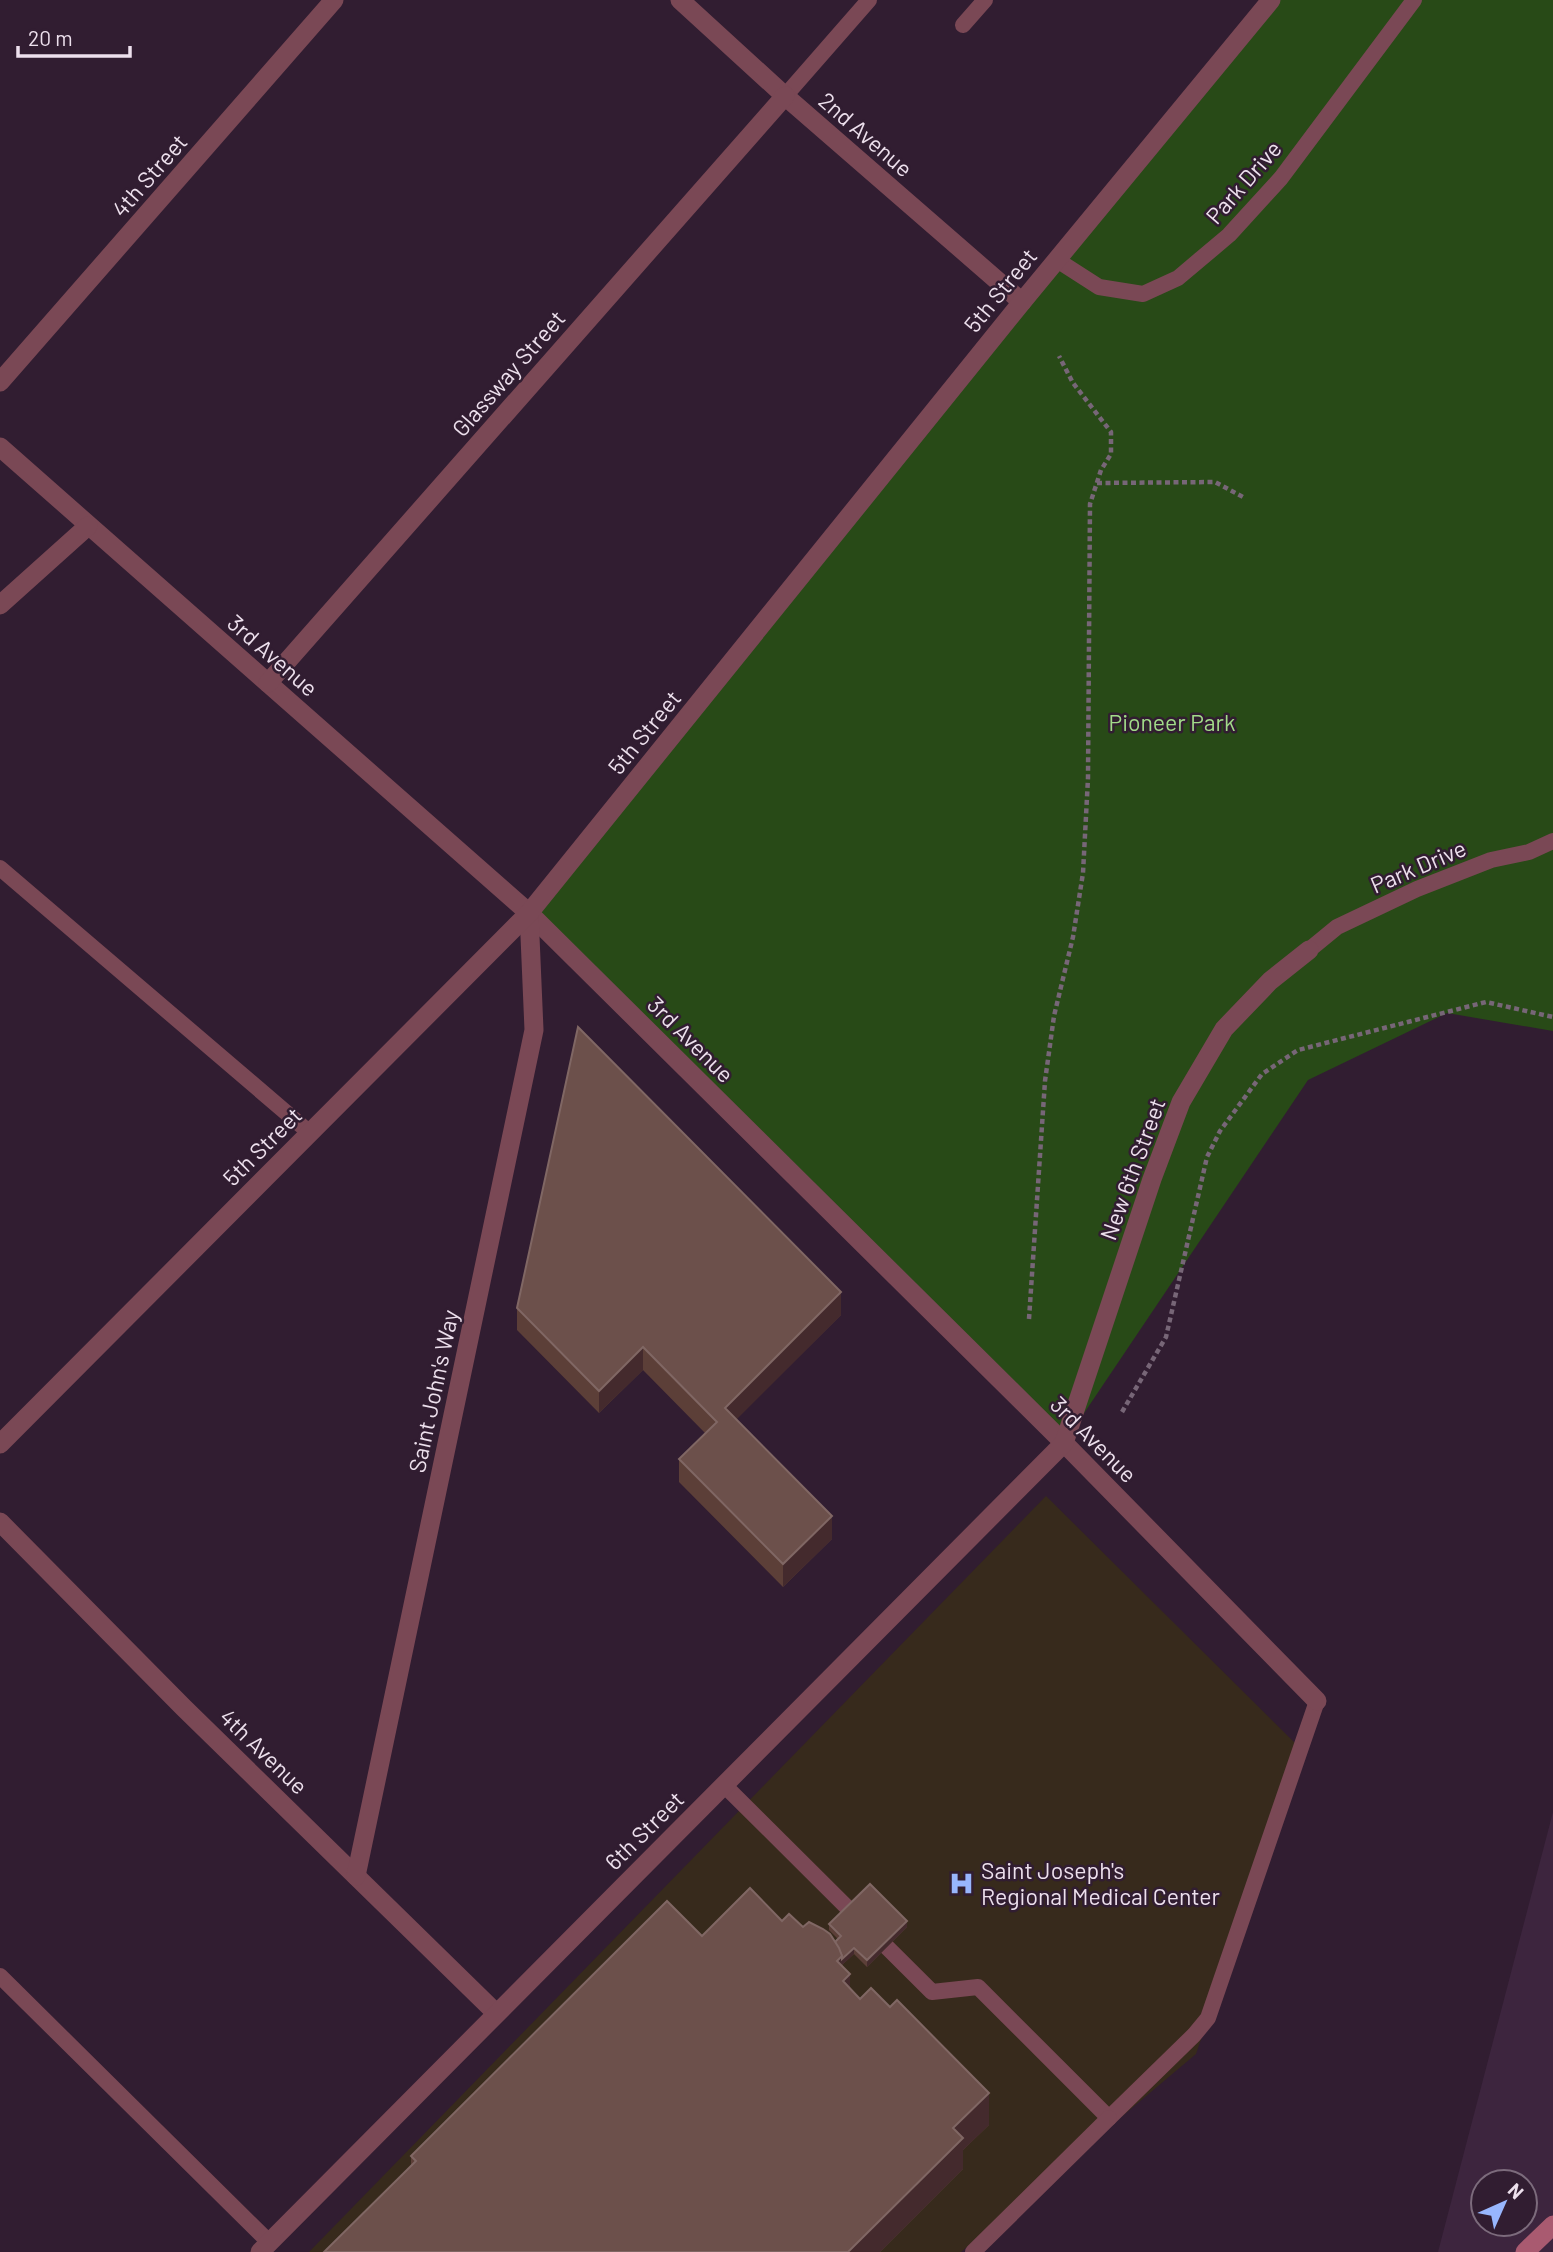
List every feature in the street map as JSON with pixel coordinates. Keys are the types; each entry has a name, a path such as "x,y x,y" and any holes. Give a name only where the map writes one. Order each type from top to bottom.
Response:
{"main road":[{"path":"1525,2252 1553,2225"}],"street":[{"name":"4th Street","path":"0,382 334,0"},
{"name":"2nd Avenue","path":"680,0 785,96 1021,302"},
{"name":"5th Street","path":"0,1444 529,913 1021,302 1271,0"},
{"name":"Glassway Street","path":"268,683 785,96"},
{"name":"3rd Avenue","path":"0,447 529,913 1064,1443 1317,1701"},
{"path":"0,605 88,526"},
{"name":"Saint John's Way","path":"356,1876 534,1030 529,913"},
{"name":"New 6th Street","path":"1064,1443 1152,1179 1181,1102 1224,1028 1270,981 1308,950"},
{"name":"6th Street","path":"265,2248 1064,1443"},
{"name":"4th Avenue","path":"0,1522 184,1708 496,2013"}],"lane":[{"path":"785,96 869,0"},
{"path":"963,25 985,0"},
{"name":"Park Drive","path":"1056,260 1099,287 1143,295 1178,278 1228,235 1281,178 1414,0"},
{"name":"Park Drive","path":"1308,950 1337,927 1417,889 1492,860 1529,852 1553,841"},
{"path":"0,868 310,1133"},
{"path":"973,2252 1194,2035 1208,2018 1317,1701"},
{"path":"724,1785 932,1992 978,1987 1109,2118"},
{"path":"0,1976 265,2248"}],"path":[{"path":"1030,1320 1045,1080 1054,1016 1073,937 1083,873 1088,778 1090,504 1101,470 1111,454 1111,432 1073,383 1059,356"},
{"path":"1097,483 1215,482 1243,497"},
{"path":"1122,1412 1166,1337 1207,1157 1220,1131 1262,1074 1298,1051 1486,1002 1553,1017"}],"shaded area":[{"name":"Saint Joseph's Regional Medical Center","path":"1046,1496 1301,1749 1196,2054 961,2252 309,2252"},
{"path":"1553,1812 1553,2252 1438,2252"}],"green space":[{"name":"Pioneer Park","path":"1271,0 1553,0 1553,1031 1447,1013 1308,1080 1064,1443 529,913"}],"building":[{"path":"578,1027 841,1292 725,1408 832,1516 783,1564 679,1459 717,1422 643,1347 599,1391 517,1308"},
{"path":"870,1884 907,1921 867,1960 854,1948 842,1959 835,1942 841,1936 829,1924"},
{"path":"750,1888 782,1921 789,1914 803,1927 809,1922 830,1934 842,1956 837,1961 850,1974 843,1981 860,1999 871,1988 890,2007 897,2000 989,2093 953,2128 963,2138 848,2252 324,2252 416,2161 411,2156 667,1901 702,1936"}],"place":[{"name":"Saint Joseph's Regional Medical Center","path":"961,1883"}]}
